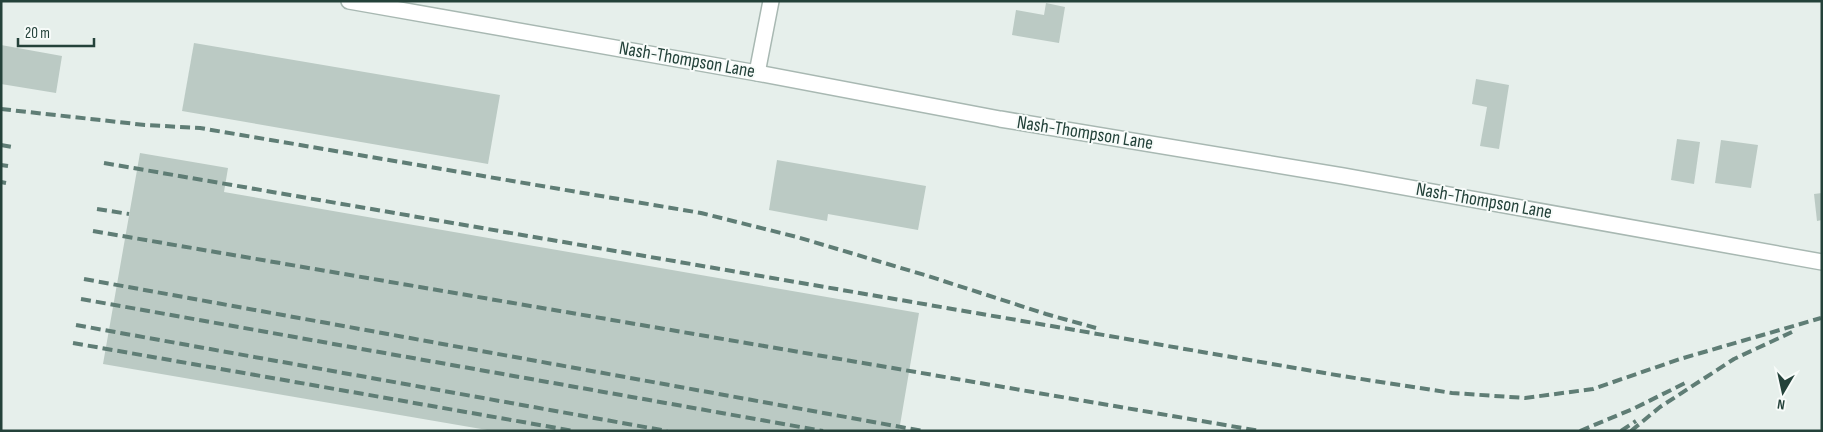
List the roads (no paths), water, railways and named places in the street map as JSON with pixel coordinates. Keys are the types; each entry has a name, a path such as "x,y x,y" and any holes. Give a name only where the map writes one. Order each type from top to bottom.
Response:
{"street":[{"name":"Nash-Thompson Lane","path":"349,1 757,72 1000,119 1343,176 1822,262"},
{"path":"757,72 771,1"}],"railway":[{"path":"1,109 145,125 200,128 701,213 797,237 1096,328"},
{"path":"1,145 12,147"},
{"path":"104,163 1342,376 1452,393 1525,398 1593,389 1680,359 1821,318"},
{"path":"1,165 8,166"},
{"path":"1,182 6,183"},
{"path":"97,209 129,214"},
{"path":"93,231 1260,431"},
{"path":"84,279 923,431"},
{"path":"81,299 823,431"},
{"path":"76,325 667,431"},
{"path":"1631,431 1660,407 1734,359 1792,332"},
{"path":"73,343 574,431"},
{"path":"1580,431 1635,408 1689,381"},
{"path":"1621,431 1636,421"}]}
